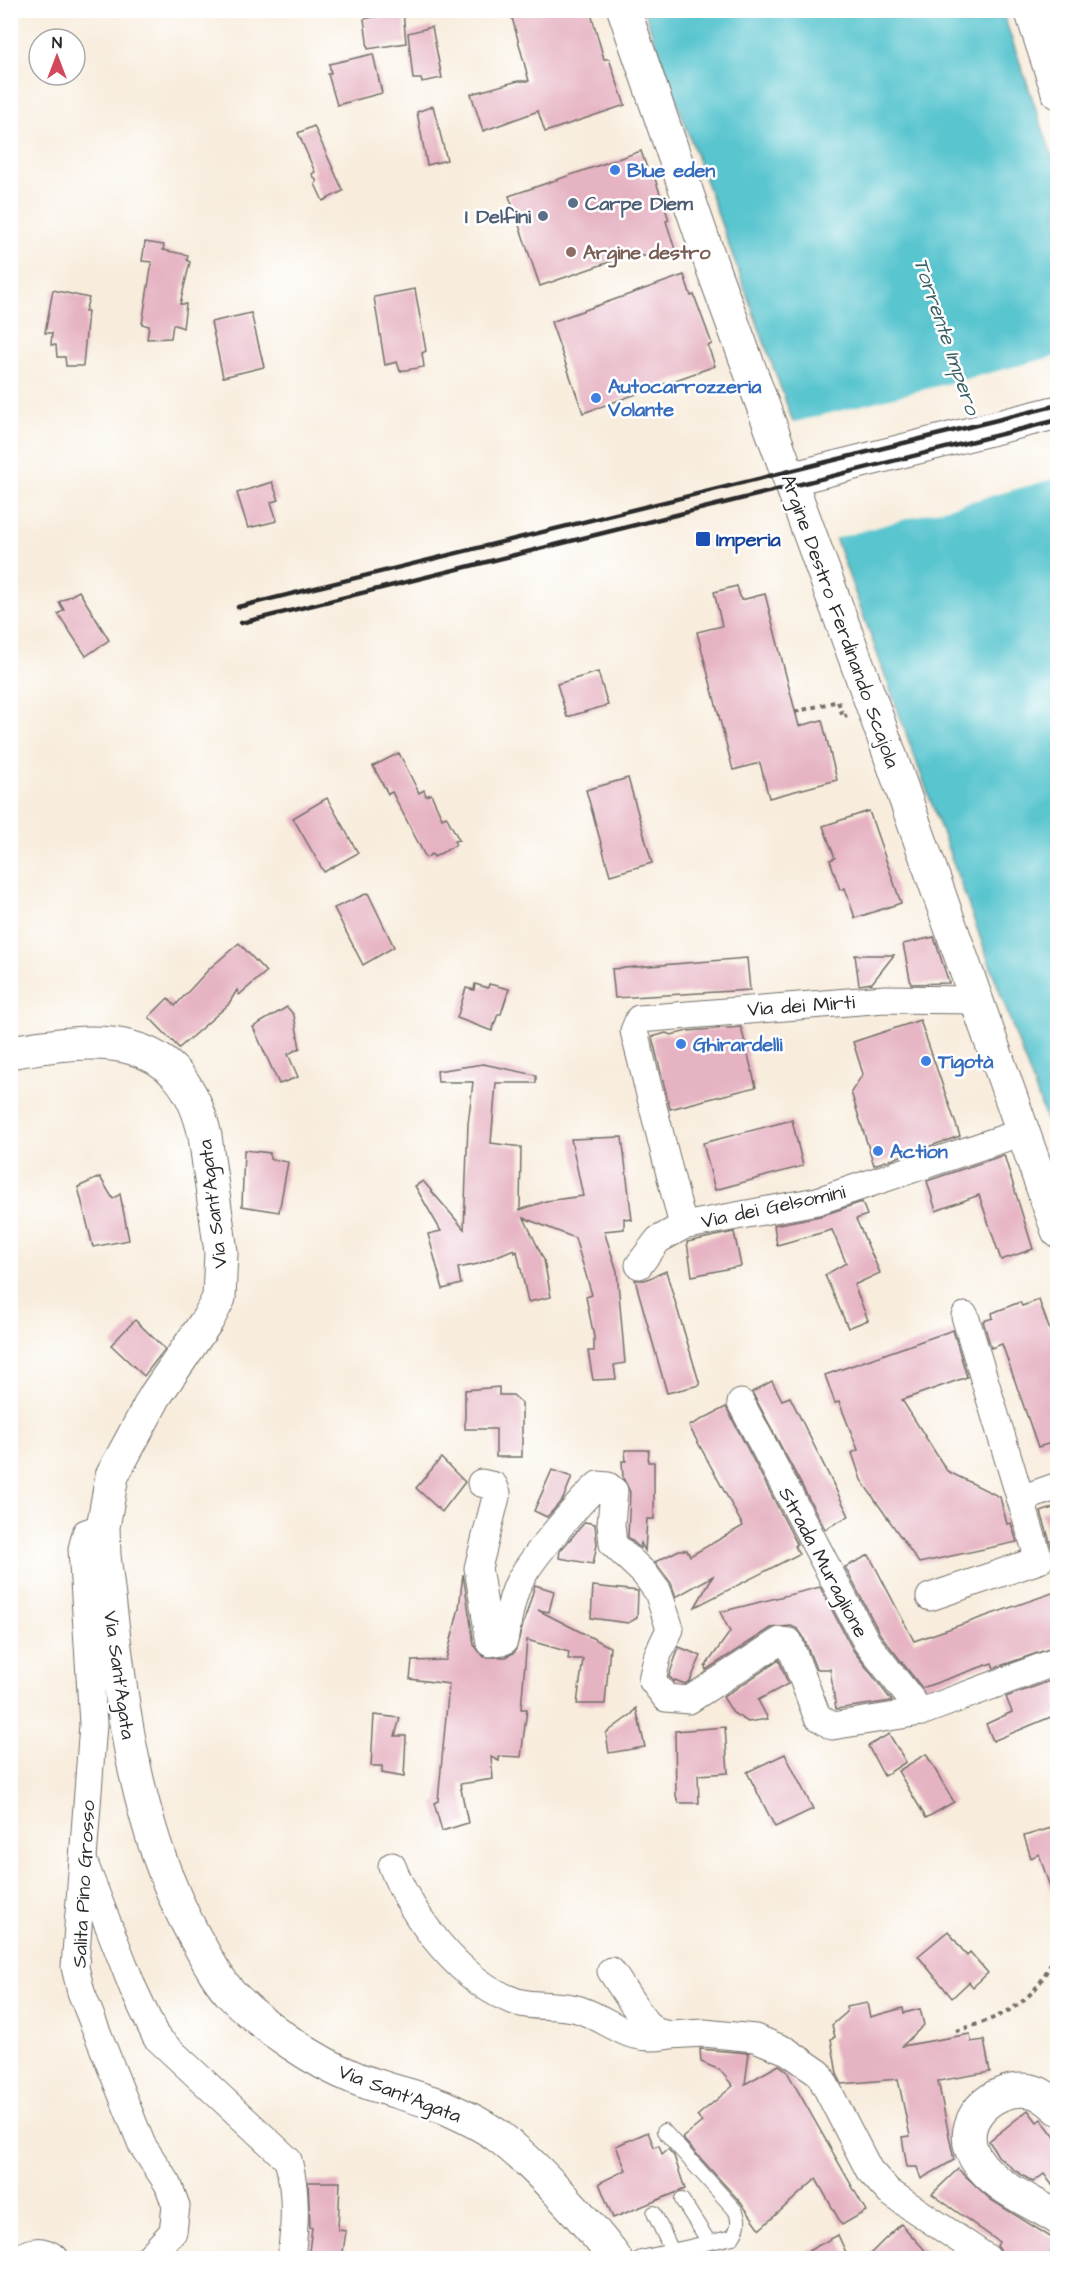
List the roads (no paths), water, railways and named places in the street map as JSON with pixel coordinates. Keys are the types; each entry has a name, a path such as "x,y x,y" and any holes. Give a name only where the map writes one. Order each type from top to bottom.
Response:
{"street":[{"name":"Argine Destro Ferdinando Scajola","path":"624,10 714,272 1058,1232"},
{"path":"1031,10 1058,92"},
{"path":"790,479 1058,412"},
{"name":"Via dei Mirti","path":"683,1226 634,1032 639,1018 885,999 976,1000"},
{"name":"Via Sant'Agata","path":"10,1052 92,1042 128,1045 155,1056 176,1073 191,1094 205,1136 221,1252 219,1298 208,1318 154,1396 112,1476 103,1527 104,1556 119,1677 136,1777 155,1850 185,1918 234,1996 309,2055 355,2078 443,2107 497,2135 566,2203 615,2259"},
{"name":"Via dei Gelsomini","path":"639,1265 658,1240 683,1226 817,1201 1023,1132"},
{"path":"930,1597 1039,1560 965,1316"},
{"name":"Strada Muraglione","path":"741,1403 867,1643 921,1712"},
{"path":"481,1483 494,1486 497,1493 478,1568 490,1643 504,1641 519,1581 534,1560 586,1496 598,1485 608,1486 614,1491 611,1524 613,1544 644,1573 658,1592 670,1629 658,1654 652,1680 666,1698 689,1700 780,1641 789,1642 817,1716 832,1726 921,1712 1058,1661"},
{"path":"1021,1499 1058,1486"},
{"name":"Salita Pino Grosso","path":"103,1527 86,1533 82,1549 93,1724 75,1967 81,1992 142,2145 168,2184 176,2206 173,2232 148,2259"},
{"path":"83,1859 133,1988 156,2037 288,2160 293,2178 295,2208 291,2259"},
{"path":"392,1866 411,1908 444,1948 473,1976 501,1995 525,2004 564,2006 583,2011 634,2037 647,2039 704,2033 754,2038 772,2043 803,2062 823,2077 869,2170 889,2192 987,2259"},
{"path":"611,1971 645,2022 656,2032 670,2036"},
{"path":"1058,2108 1041,2094 1030,2091 1006,2092 980,2106 974,2115 970,2137 976,2158 992,2177 1058,2218"},
{"path":"19,2259 31,2251 42,2251 55,2259"}],"lane":[{"path":"640,2259 733,2237 738,2229 738,2216 664,2131"},
{"path":"682,2200 709,2242"},
{"path":"654,2213 672,2251"}],"water":[{"name":"Torrente Impero","path":"644,11 1002,11 1058,173 1057,1149"}],"railway":[{"path":"238,607 1058,405"},
{"path":"241,623 1058,420"}],"place":[{"name":"Blue eden","path":"615,170"},
{"name":"Carpe Diem","path":"573,203"},
{"name":"I Delfini","path":"543,216"},
{"name":"Argine destro","path":"571,252"},
{"name":"Autocarrozzeria Volante","path":"596,398"},
{"name":"Imperia","path":"703,539"},
{"name":"Ghirardelli","path":"681,1044"},
{"name":"Tigotà","path":"926,1061"},
{"name":"Action","path":"878,1151"}]}
